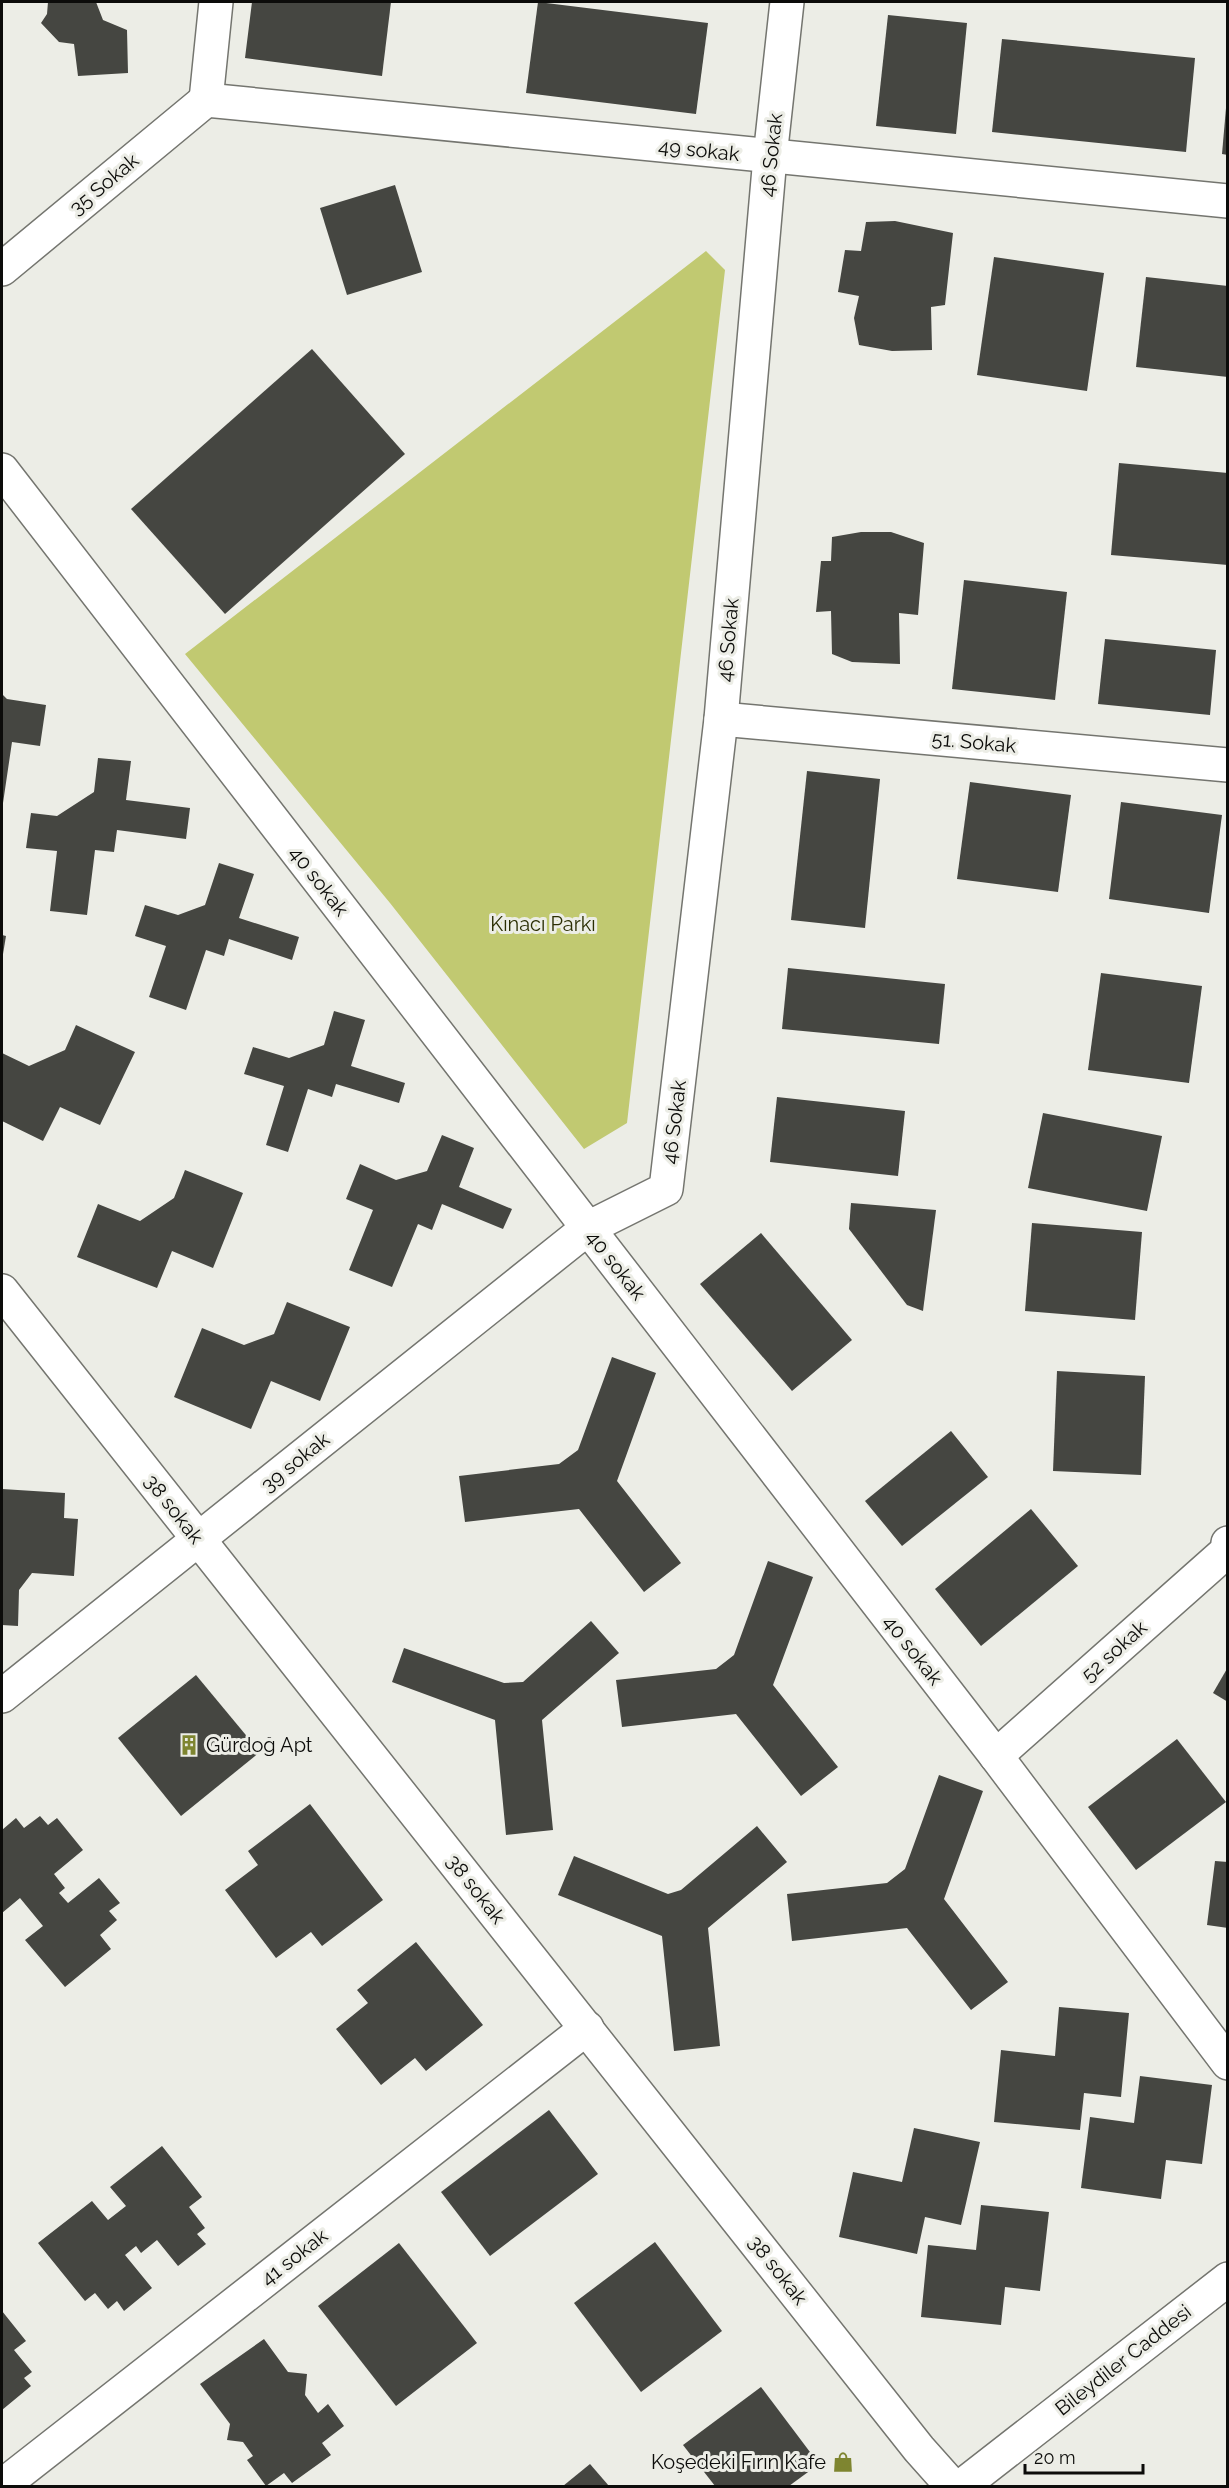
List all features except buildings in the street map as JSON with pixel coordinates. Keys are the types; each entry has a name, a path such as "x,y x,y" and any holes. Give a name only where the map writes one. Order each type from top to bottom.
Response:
{"street":[{"path":"206,100 216,2"},
{"name":"46 Sokak","path":"588,1228 666,1189 721,719 770,158 787,2"},
{"name":"49 sokak","path":"206,100 770,158 1227,201"},
{"name":"35 Sokak","path":"2,269 206,100"},
{"name":"40 sokak","path":"2,470 996,1756 1227,2062"},
{"name":"51. Sokak","path":"721,719 1227,765"},
{"name":"39 sokak","path":"2,1696 588,1228"},
{"name":"38 sokak","path":"2,1291 904,2430 952,2487"},
{"name":"52 sokak","path":"996,1756 1227,1551 1227,1543"},
{"name":"41 sokak","path":"2,2486 586,2028"},
{"name":"Bileydiler Caddesi","path":"962,2487 1227,2278"}],"green space":[{"name":"Kınacı Parkı","path":"706,251 725,270 627,1123 584,1149 390,903 185,654"}],"place":[{"name":"Gürdoğ Apt","path":"189,1745"},
{"name":"Koşedeki Fırın Kafe","path":"843,2462"}]}
